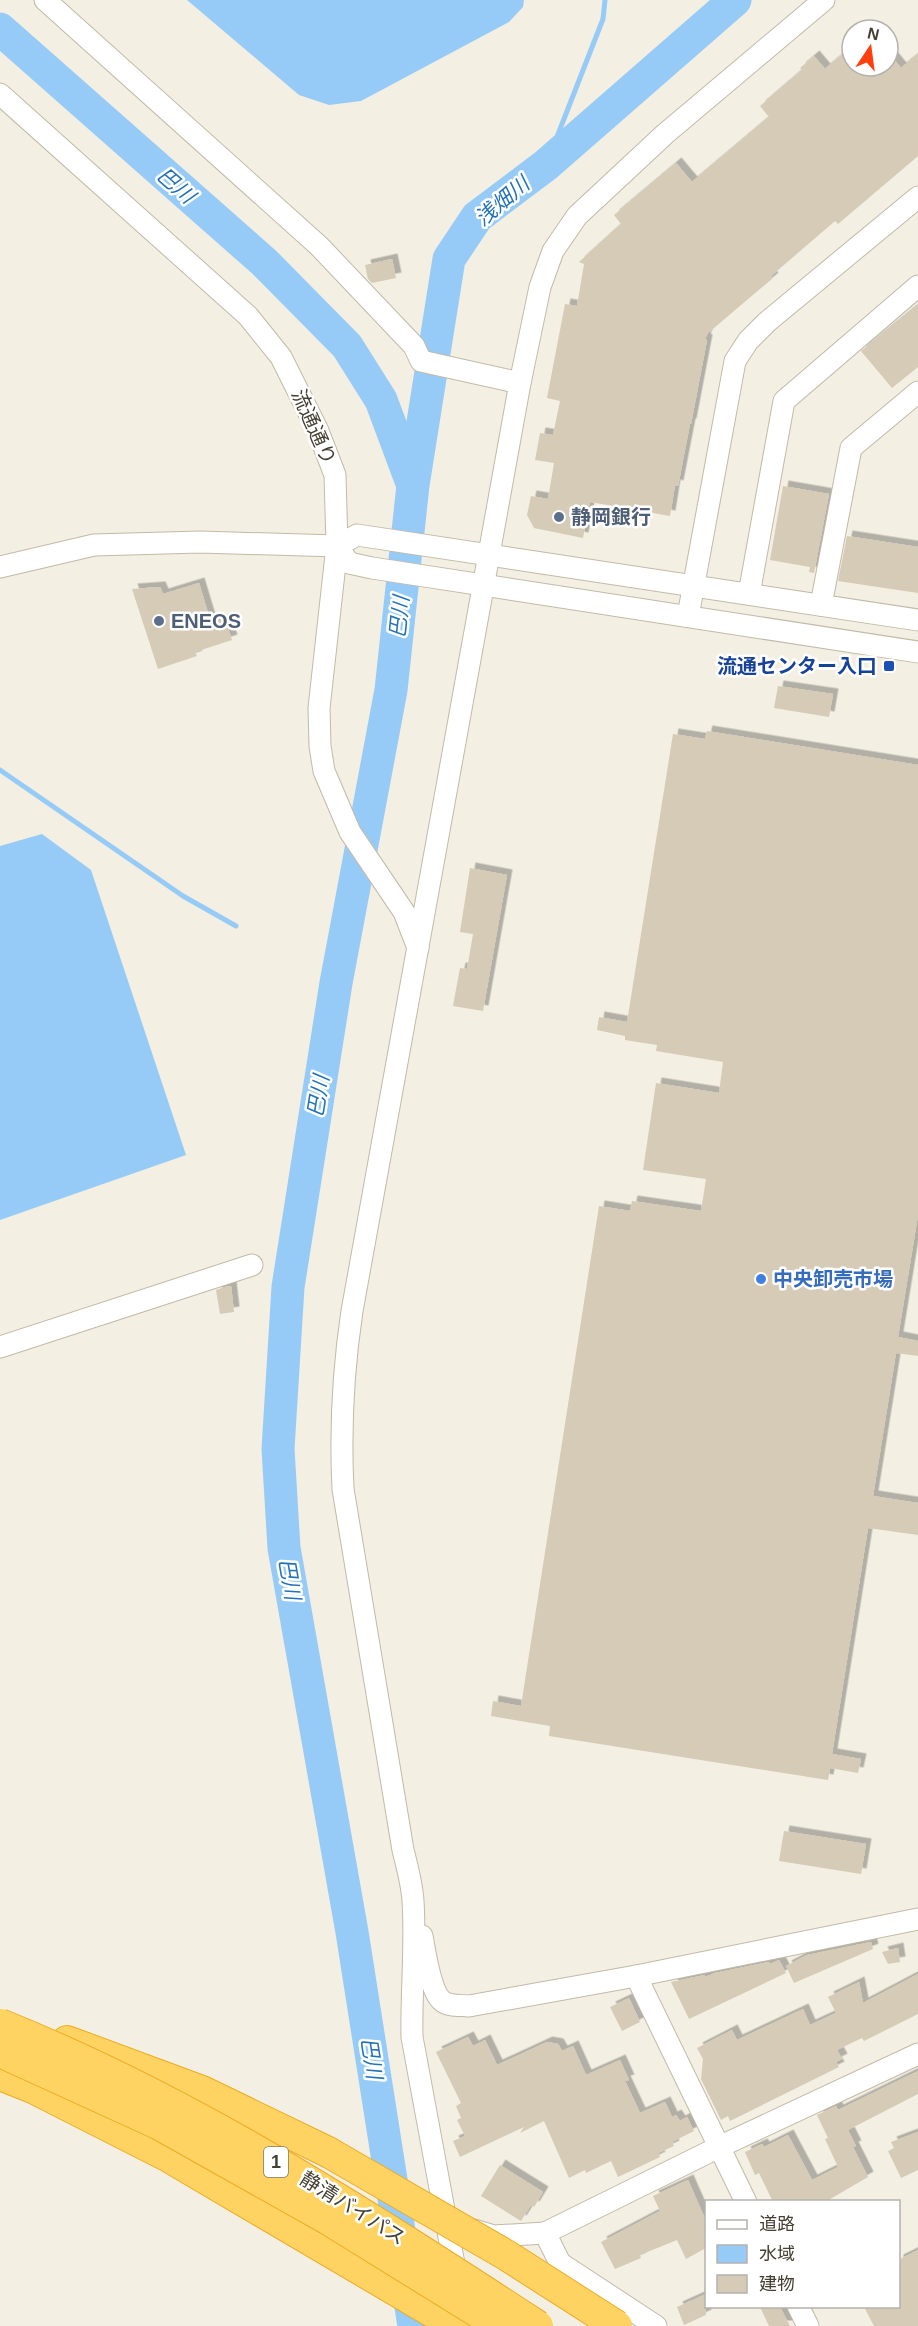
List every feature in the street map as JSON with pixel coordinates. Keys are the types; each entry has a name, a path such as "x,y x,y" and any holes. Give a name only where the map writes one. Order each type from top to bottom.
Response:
{"highway":[{"name":"1","path":"0,2016 202,2091 506,2255 617,2326"},
{"name":"静清バイパス","path":"0,2024 95,2064 237,2139 322,2189 538,2326"},
{"name":"静清バイパス","path":"0,2052 158,2124 327,2220 500,2326"},
{"path":"0,2075 33,2088 167,2156 456,2326"},
{"name":"1","path":"329,2160 578,2326"},
{"path":"280,2223 428,2326"}],"street":[{"path":"45,0 319,246 414,346 420,361 520,383"},
{"path":"824,0 665,134 577,216 553,251 540,287 488,554 352,1311 342,1388 343,1489 403,1850 434,1988 442,2000 451,2005 469,2006 491,2003 918,1919"},
{"name":"流通通り","path":"0,94 248,316 281,357 318,431 335,475 337,546 319,708 320,746 324,771 350,832 404,912 418,948"},
{"path":"688,616 735,361 748,341 767,322 918,197"},
{"path":"749,594 784,401 918,286"},
{"path":"822,605 851,448 918,392"},
{"path":"0,567 94,545 200,542 337,546 357,535 918,620"},
{"path":"337,546 349,563 372,568 918,652"},
{"path":"0,1347 252,1265"},
{"path":"413,1898 412,2037 465,2326"},
{"path":"636,1976 745,2200"},
{"path":"447,2223 494,2236 545,2233 719,2147 918,2054"},
{"path":"545,2233 560,2263 656,2326"},
{"path":"799,2308 808,2326"}],"water":[{"path":"187,0 524,0 523,7 509,22 361,101 329,105 299,95"},
{"path":"42,834 91,870 186,1155 0,1220 0,846"}],"building":[{"path":"918,54 918,156 838,224 835,221 708,333 705,339 707,340 691,424 678,486 675,485 670,516 590,502 583,538 534,528 527,515 531,496 548,499 554,463 535,460 540,433 553,435 560,401 547,398 565,304 577,306 584,264 579,262 621,224 614,215 676,163 692,182 769,117 760,106 802,70 800,68 814,56 825,69 840,56 840,78 900,78 900,67"},
{"path":"392,259 396,278 372,283 368,279 365,265"},
{"path":"918,305 918,367 892,388 861,351"},
{"path":"783,486 829,494 814,573 809,572 810,567 770,560"},
{"path":"847,536 918,547 918,593 838,581"},
{"path":"199,583 211,623 225,619 232,640 195,652 197,656 158,669 132,589 160,587 163,594"},
{"path":"778,686 833,694 829,717 774,708"},
{"path":"707,731 918,765 918,1215 898,1337 918,1341 918,1356 896,1353 873,1496 918,1503 918,1535 868,1528 832,1754 861,1759 858,1773 830,1768 828,1780 549,1736 550,1726 491,1716 493,1701 521,1706 599,1206 630,1211 632,1201 701,1211 706,1179 643,1170 656,1083 719,1093 723,1062 656,1051 657,1045 625,1040 625,1036 597,1030 599,1017 627,1022 673,734 705,739"},
{"path":"470,868 507,875 483,1011 453,1006 460,968 467,969 473,934 460,932"},
{"path":"231,1286 234,1312 220,1314 216,1290"},
{"path":"784,1831 866,1844 861,1874 779,1861"},
{"path":"871,1942 873,1949 794,1983 786,1966 807,1955"},
{"path":"898,1948 900,1962 888,1964 882,1952"},
{"path":"779,1960 786,1973 689,2019 671,1982 705,1975 705,1977 769,1962 770,1964"},
{"path":"918,1974 918,2014 864,2041 862,2038 837,2050 842,2059 836,2062 839,2067 730,2121 728,2116 721,2120 701,2079 703,2059 697,2048 732,2030 737,2040 803,2009 810,2025 836,2013 828,1997 859,1982 863,2003"},
{"path":"629,1998 640,2022 622,2031 610,2007"},
{"path":"468,2037 473,2046 485,2040 497,2065 547,2042 558,2044 562,2051 573,2046 586,2075 620,2060 629,2080 625,2081 640,2113 665,2102 672,2117 676,2115 680,2121 687,2117 694,2131 672,2142 674,2146 658,2153 660,2157 618,2177 611,2161 569,2178 544,2121 520,2133 524,2127 460,2157 453,2141 465,2136 457,2120 461,2118 456,2106 461,2103 436,2052"},
{"path":"918,2071 918,2094 848,2130 856,2146 853,2147 868,2177 828,2200 772,2200 759,2173 755,2175 745,2152 762,2144 764,2147 788,2135 812,2180 838,2167 817,2115 836,2106 838,2110"},
{"path":"918,2132 918,2170 901,2178 888,2151 894,2148 891,2142"},
{"path":"500,2165 543,2192 534,2207 531,2205 521,2221 481,2196"},
{"path":"688,2180 705,2219 705,2249 686,2259 677,2240 640,2255 641,2258 615,2269 601,2242 660,2211 653,2196"},
{"path":"918,2250 918,2326 874,2326 865,2308 900,2308 900,2259"},
{"path":"705,2294 706,2315 684,2325 677,2307"},
{"path":"760,2308 781,2308 790,2326 769,2326"}],"waterway":[{"path":"546,165 603,19 605,0"},
{"name":"巴川","path":"414,2326 352,1932 284,1548 278,1449 288,1287 336,983 391,690 413,485 449,259 477,217 546,165 735,0"},
{"name":"巴川","path":"0,29 264,262 347,346 381,400 412,483"},
{"path":"0,770 183,896 236,926"}],"place":[{"name":"静岡銀行","path":"559,517"},
{"name":"ENEOS","path":"159,621"},
{"name":"流通センター入口","path":"889,666"},
{"name":"中央卸売市場","path":"761,1279"}],"water label":[{"name":"浅畑川","path":"502,201"}]}
